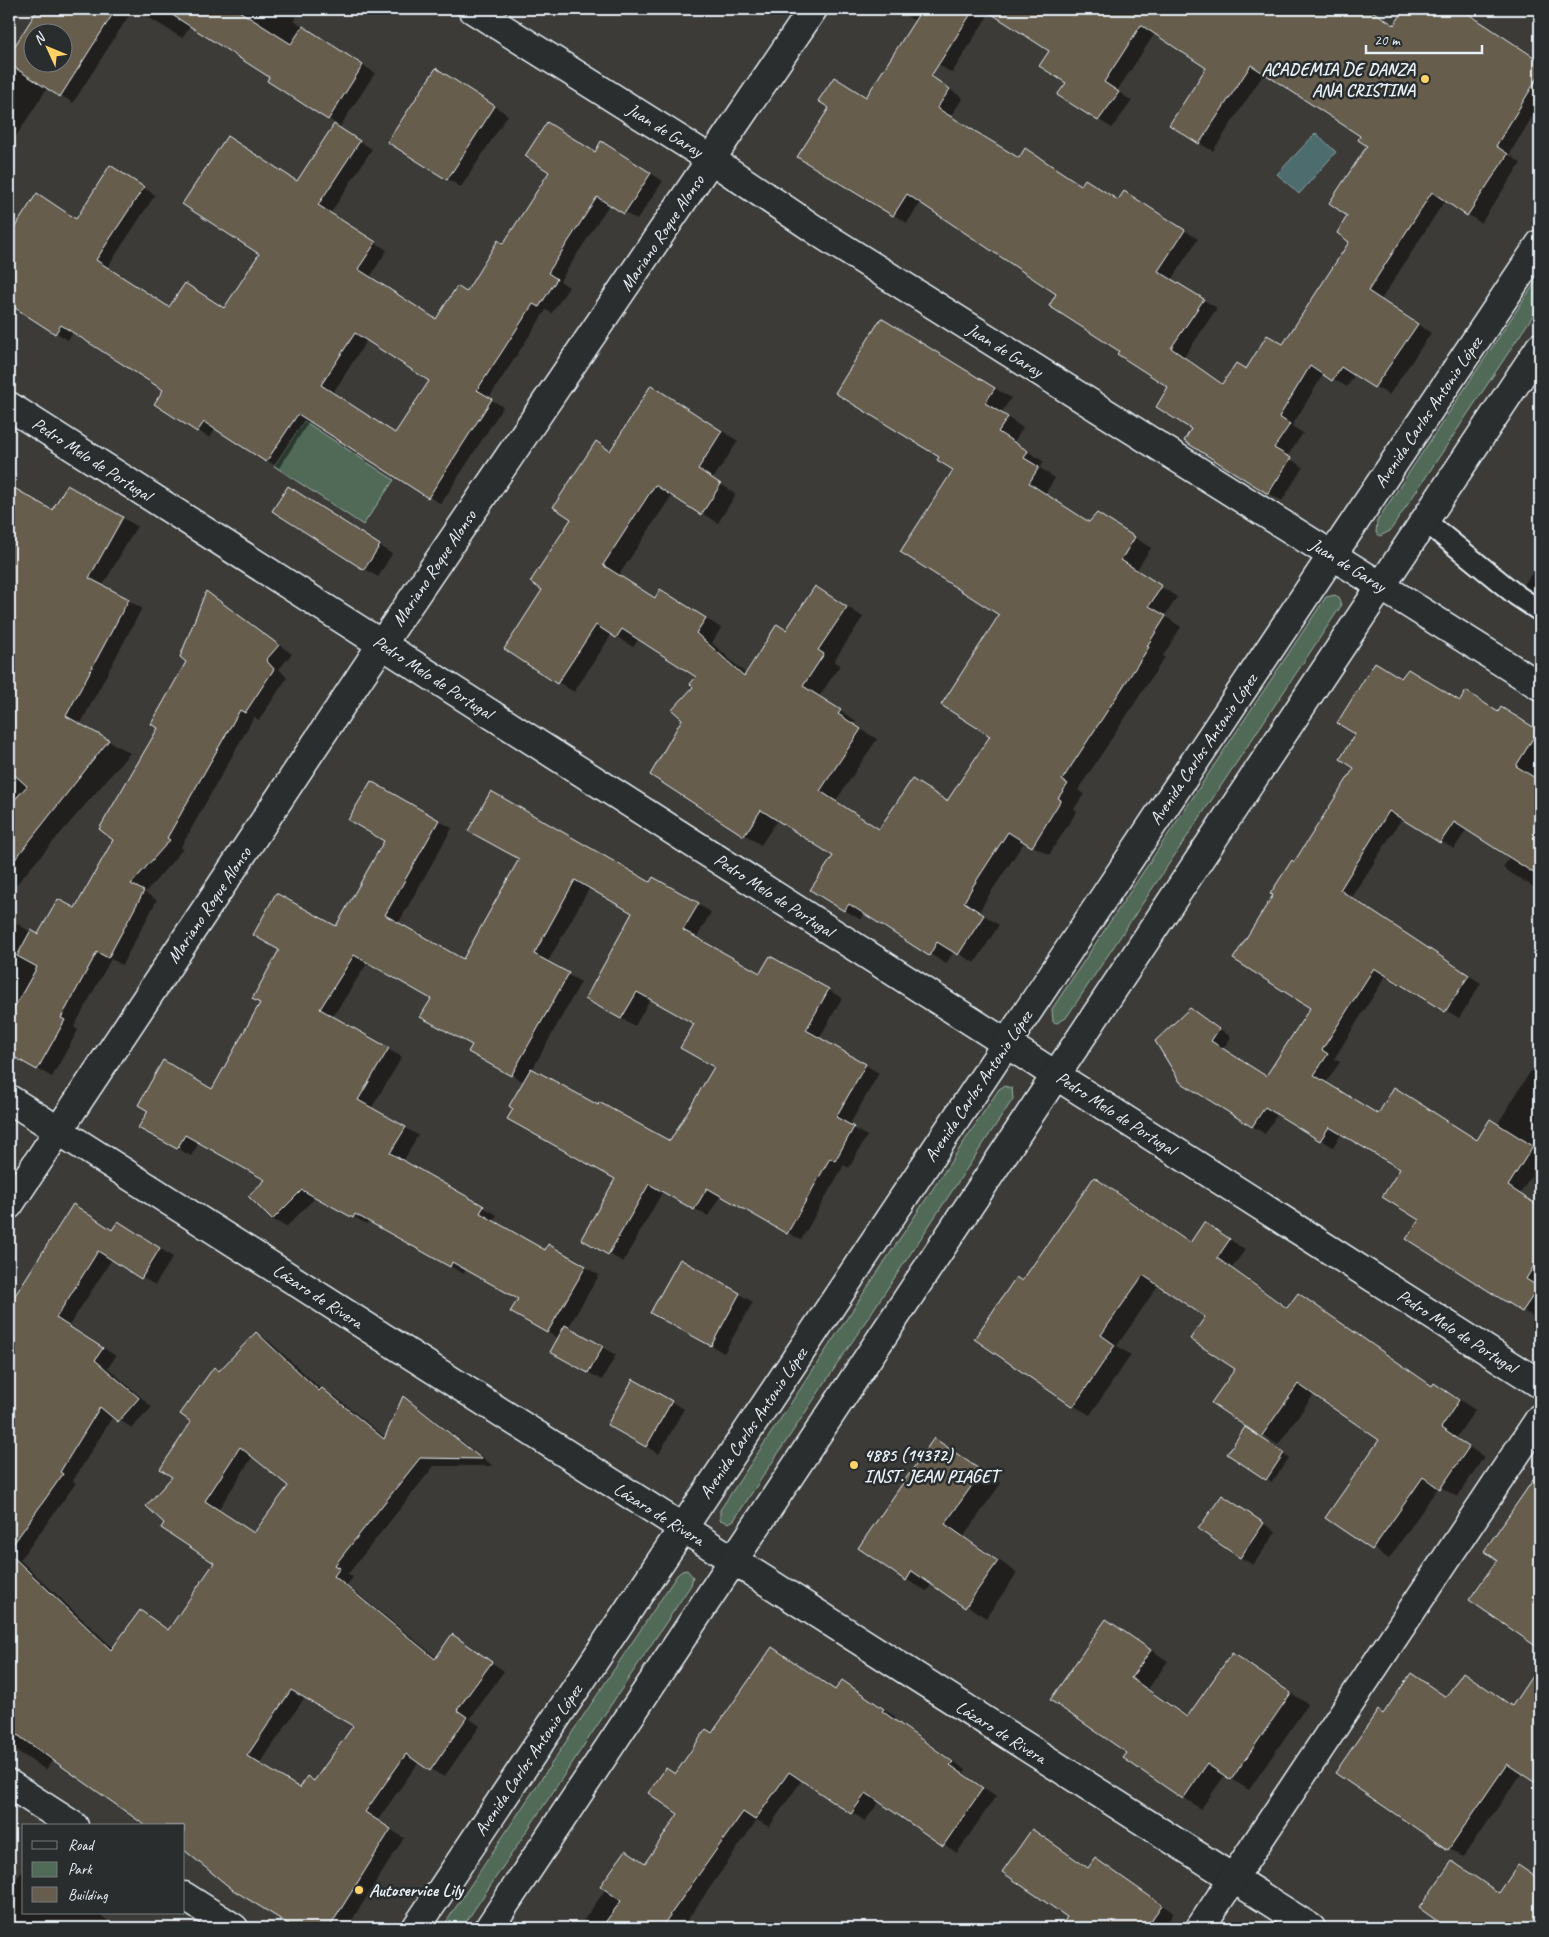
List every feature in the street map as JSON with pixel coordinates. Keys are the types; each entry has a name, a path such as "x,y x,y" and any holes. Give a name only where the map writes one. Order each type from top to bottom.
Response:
{"street":[{"name":"Juan de Garay","path":"472,9 712,160 826,237 1540,686"},
{"name":"Mariano Roque Alonso","path":"9,1205 382,644 813,9"},
{"name":"Avenida Carlos Antonio López","path":"416,1928 1540,244"},
{"path":"489,1928 1540,347"},
{"name":"Pedro Melo de Portugal","path":"9,406 1540,1384"},
{"name":"Lázaro de Rivera","path":"9,1098 733,1562 1311,1928"},
{"path":"1200,1928 1540,1418"},
{"path":"9,1784 71,1824"},
{"path":"185,1897 234,1928"}],"lane":[{"path":"1426,521 1516,595 1540,611"}],"green space":[{"path":"1540,275 1540,305 1390,531 1380,536 1376,533 1377,521"},
{"path":"304,421 394,480 363,525 274,466"},
{"path":"1335,595 1339,598 1341,606 1066,1018 1057,1023 1053,1022 1052,1009 1326,597"},
{"path":"1004,1086 1012,1088 1013,1099 734,1520 729,1523 720,1520 720,1510 999,1089"},
{"path":"687,1570 693,1577 691,1585 462,1928 442,1928 677,1575"}],"water":[{"path":"1316,133 1336,152 1299,194 1277,174"}],"building":[{"path":"38,9 116,9 60,97 9,64 9,55 22,34 22,72 72,72 72,22 30,22"},
{"path":"163,9 236,9 291,44 303,26 363,65 328,120 267,81 269,77"},
{"path":"922,9 974,9 931,76 950,89 937,108 1019,158 1025,148 1081,185 1085,179 1118,200 1124,191 1185,230 1158,271 1204,299 1171,348 1222,384 1236,363 1246,369 1267,335 1283,344 1349,242 1337,233 1347,216 1329,203 1367,146 1358,140 1360,136 1251,65 1199,144 1169,125 1206,68 1141,25 1104,82 1119,92 1098,121 1057,95 1066,83 1039,66 1049,51 984,9 1369,9 1394,25 1405,9 1461,9 1540,61 1540,74 1496,146 1508,154 1467,216 1432,192 1368,291 1418,324 1374,388 1341,367 1332,381 1310,366 1279,417 1290,424 1274,448 1291,458 1268,494 1184,441 1191,429 1156,407 1168,387 1117,354 1119,351 1049,306 1056,294 907,194 893,216 797,157 829,108 818,101 834,77 866,97"},
{"path":"436,68 495,106 447,180 387,142"},
{"path":"547,122 595,152 601,141 651,173 624,214 597,197 548,273 557,279 539,307 533,304 477,390 492,399 428,498 298,414 266,462 204,422 197,432 154,404 163,390 61,325 55,334 9,304 9,236 37,193 76,219 110,165 144,187 96,260 169,307 185,283 224,308 259,254 182,204 227,136 297,181 334,124 360,141 318,205 376,242 358,269 436,319 457,286 466,292 498,240 503,244 549,172 525,156","holes":["355,333 429,381 395,433 321,385"]},
{"path":"881,318 995,388 985,403 1008,417 998,432 1028,451 1024,458 1039,467 1029,483 1089,522 1097,513 1135,537 1121,560 1162,586 1149,606 1166,616 1147,646 1149,647 1062,780 1068,784 1058,798 1061,800 1032,847 1008,832 973,886 964,902 984,915 958,955 937,942 929,956 849,904 844,911 810,890 833,856 761,810 744,836 650,775 682,719 672,710 693,687 690,684 696,677 622,629 616,638 596,625 557,684 504,649 542,590 530,582 571,519 553,507 596,441 610,451 651,385 722,431 698,469 721,484 701,515 655,485 603,565 655,598 660,589 706,618 696,633 744,676 777,624 786,630 815,586 847,607 818,650 824,654 803,686 841,710 838,714 861,729 820,791 879,829 912,779 947,801 990,736 941,705 999,615 900,552 953,470 937,460 939,457 835,393"},
{"path":"9,485 52,510 67,485 123,517 89,578 129,599 66,716 109,740 9,867 9,806 27,786 9,770"},
{"path":"288,486 380,545 364,570 272,511"},
{"path":"206,591 279,645 266,660 274,669 245,713 240,710 167,838 170,840 131,884 144,891 108,958 97,952 61,1018 65,1020 37,1070 9,1054 9,1017 37,967 17,956 31,930 38,934 58,899 75,908 113,840 99,829 158,728 151,724 186,662 180,657"},
{"path":"1375,662 1401,678 1408,669 1460,701 1466,691 1498,712 1501,707 1538,730 1516,766 1540,781 1540,877 1454,822 1440,843 1389,811 1340,890 1469,975 1445,1012 1374,968 1322,1050 1328,1054 1314,1075 1378,1114 1394,1087 1477,1140 1490,1119 1533,1146 1508,1186 1540,1207 1540,1256 1526,1279 1539,1287 1522,1312 1406,1239 1419,1220 1382,1197 1400,1169 1329,1127 1320,1141 1265,1107 1252,1127 1180,1082 1155,1041 1190,1008 1219,1029 1211,1041 1266,1076 1310,1008 1233,959 1273,895 1270,894 1292,860 1294,862 1354,768 1340,759 1355,734 1337,723"},
{"path":"371,781 439,820 385,915 463,959 519,859 468,831 491,791 650,882 653,877 699,903 683,930 760,973 770,956 829,989 806,1030 866,1064 836,1117 854,1127 835,1161 830,1158 787,1234 707,1188 694,1210 649,1184 608,1255 581,1239 615,1179 507,1119 513,1109 509,1106 531,1068 598,1105 599,1102 670,1141 714,1067 680,1048 694,1024 637,992 621,1019 585,999 632,913 575,880 534,954 569,973 511,1076 468,1052 472,1045 420,1017 431,999 354,955 320,1009 389,1048 358,1100 406,1127 390,1153 484,1206 480,1213 545,1250 548,1244 586,1266 547,1333 510,1312 518,1299 452,1262 450,1267 355,1214 353,1218 302,1190 272,1220 248,1196 265,1180 185,1135 177,1149 138,1128 148,1111 138,1105 163,1060 212,1089 260,1003 252,999 279,950 253,935 276,893 336,926 384,841 348,820"},
{"path":"1094,1177 1190,1243 1204,1222 1230,1239 1217,1258 1287,1308 1298,1293 1432,1386 1434,1383 1459,1400 1441,1428 1469,1447 1440,1489 1423,1477 1372,1550 1325,1518 1379,1440 1298,1384 1261,1437 1211,1403 1235,1369 1190,1339 1205,1317 1143,1275 1101,1335 1115,1345 1073,1407 974,1339 1016,1277 1022,1281"},
{"path":"73,1204 112,1230 118,1221 160,1248 141,1279 98,1251 56,1318 103,1348 95,1360 139,1398 118,1422 100,1407 60,1472 63,1474 9,1550 9,1305"},
{"path":"680,1259 740,1293 711,1346 650,1313"},
{"path":"565,1325 603,1346 588,1373 550,1352"},
{"path":"256,1332 319,1391 322,1388 384,1439 403,1396 482,1459 420,1458 335,1565 340,1568 334,1576 435,1659 452,1634 492,1662 457,1710 467,1717 430,1771 406,1754 365,1812 391,1829 329,1928 295,1928 233,1890 185,1851 185,1824 143,1824 9,1729 9,1553 111,1650 140,1610 168,1630 214,1563 161,1528 164,1523 146,1506 172,1477 160,1469 191,1422 180,1414 214,1367 219,1371","holes":["240,1447 288,1486 254,1533 205,1501","291,1690 353,1726 314,1781 307,1776 300,1788 247,1756"]},
{"path":"633,1379 672,1401 646,1447 607,1425"},
{"path":"1245,1427 1284,1453 1266,1480 1227,1454"},
{"path":"934,1438 982,1471 945,1524 998,1561 965,1608 912,1571 906,1581 858,1548"},
{"path":"1540,1470 1540,1649 1469,1600 1497,1560 1484,1551"},
{"path":"1222,1495 1264,1523 1240,1558 1198,1529"},
{"path":"1106,1619 1151,1650 1131,1678 1187,1717 1232,1653 1291,1693 1231,1780 1207,1764 1183,1799 1123,1758 1127,1753 1050,1700"},
{"path":"772,1647 835,1690 842,1680 884,1709 882,1711 953,1762 950,1765 983,1788 943,1846 866,1793 851,1814 789,1772 755,1820 743,1812 661,1928 601,1928 621,1901 600,1886 626,1850 645,1863 678,1814 648,1793 666,1768 675,1774 706,1729 712,1733"},
{"path":"1540,1664 1540,1786 1507,1764 1448,1850 1335,1773 1378,1710 1383,1714 1411,1673 1446,1697 1463,1672 1512,1706"},
{"path":"1032,1829 1088,1868 1095,1858 1162,1905 1146,1928 1060,1928 1067,1917 1002,1872"},
{"path":"1452,1861 1499,1893 1518,1865 1540,1880 1540,1909 1527,1928 1447,1928 1419,1908"}],"place":[{"name":"ACADEMIA DE DANZA ANA CRISTINA","path":"1425,79"},
{"name":"4885 (14372) INST. JEAN PIAGET","path":"854,1465"},
{"name":"Autoservice Lily","path":"359,1890"}]}
